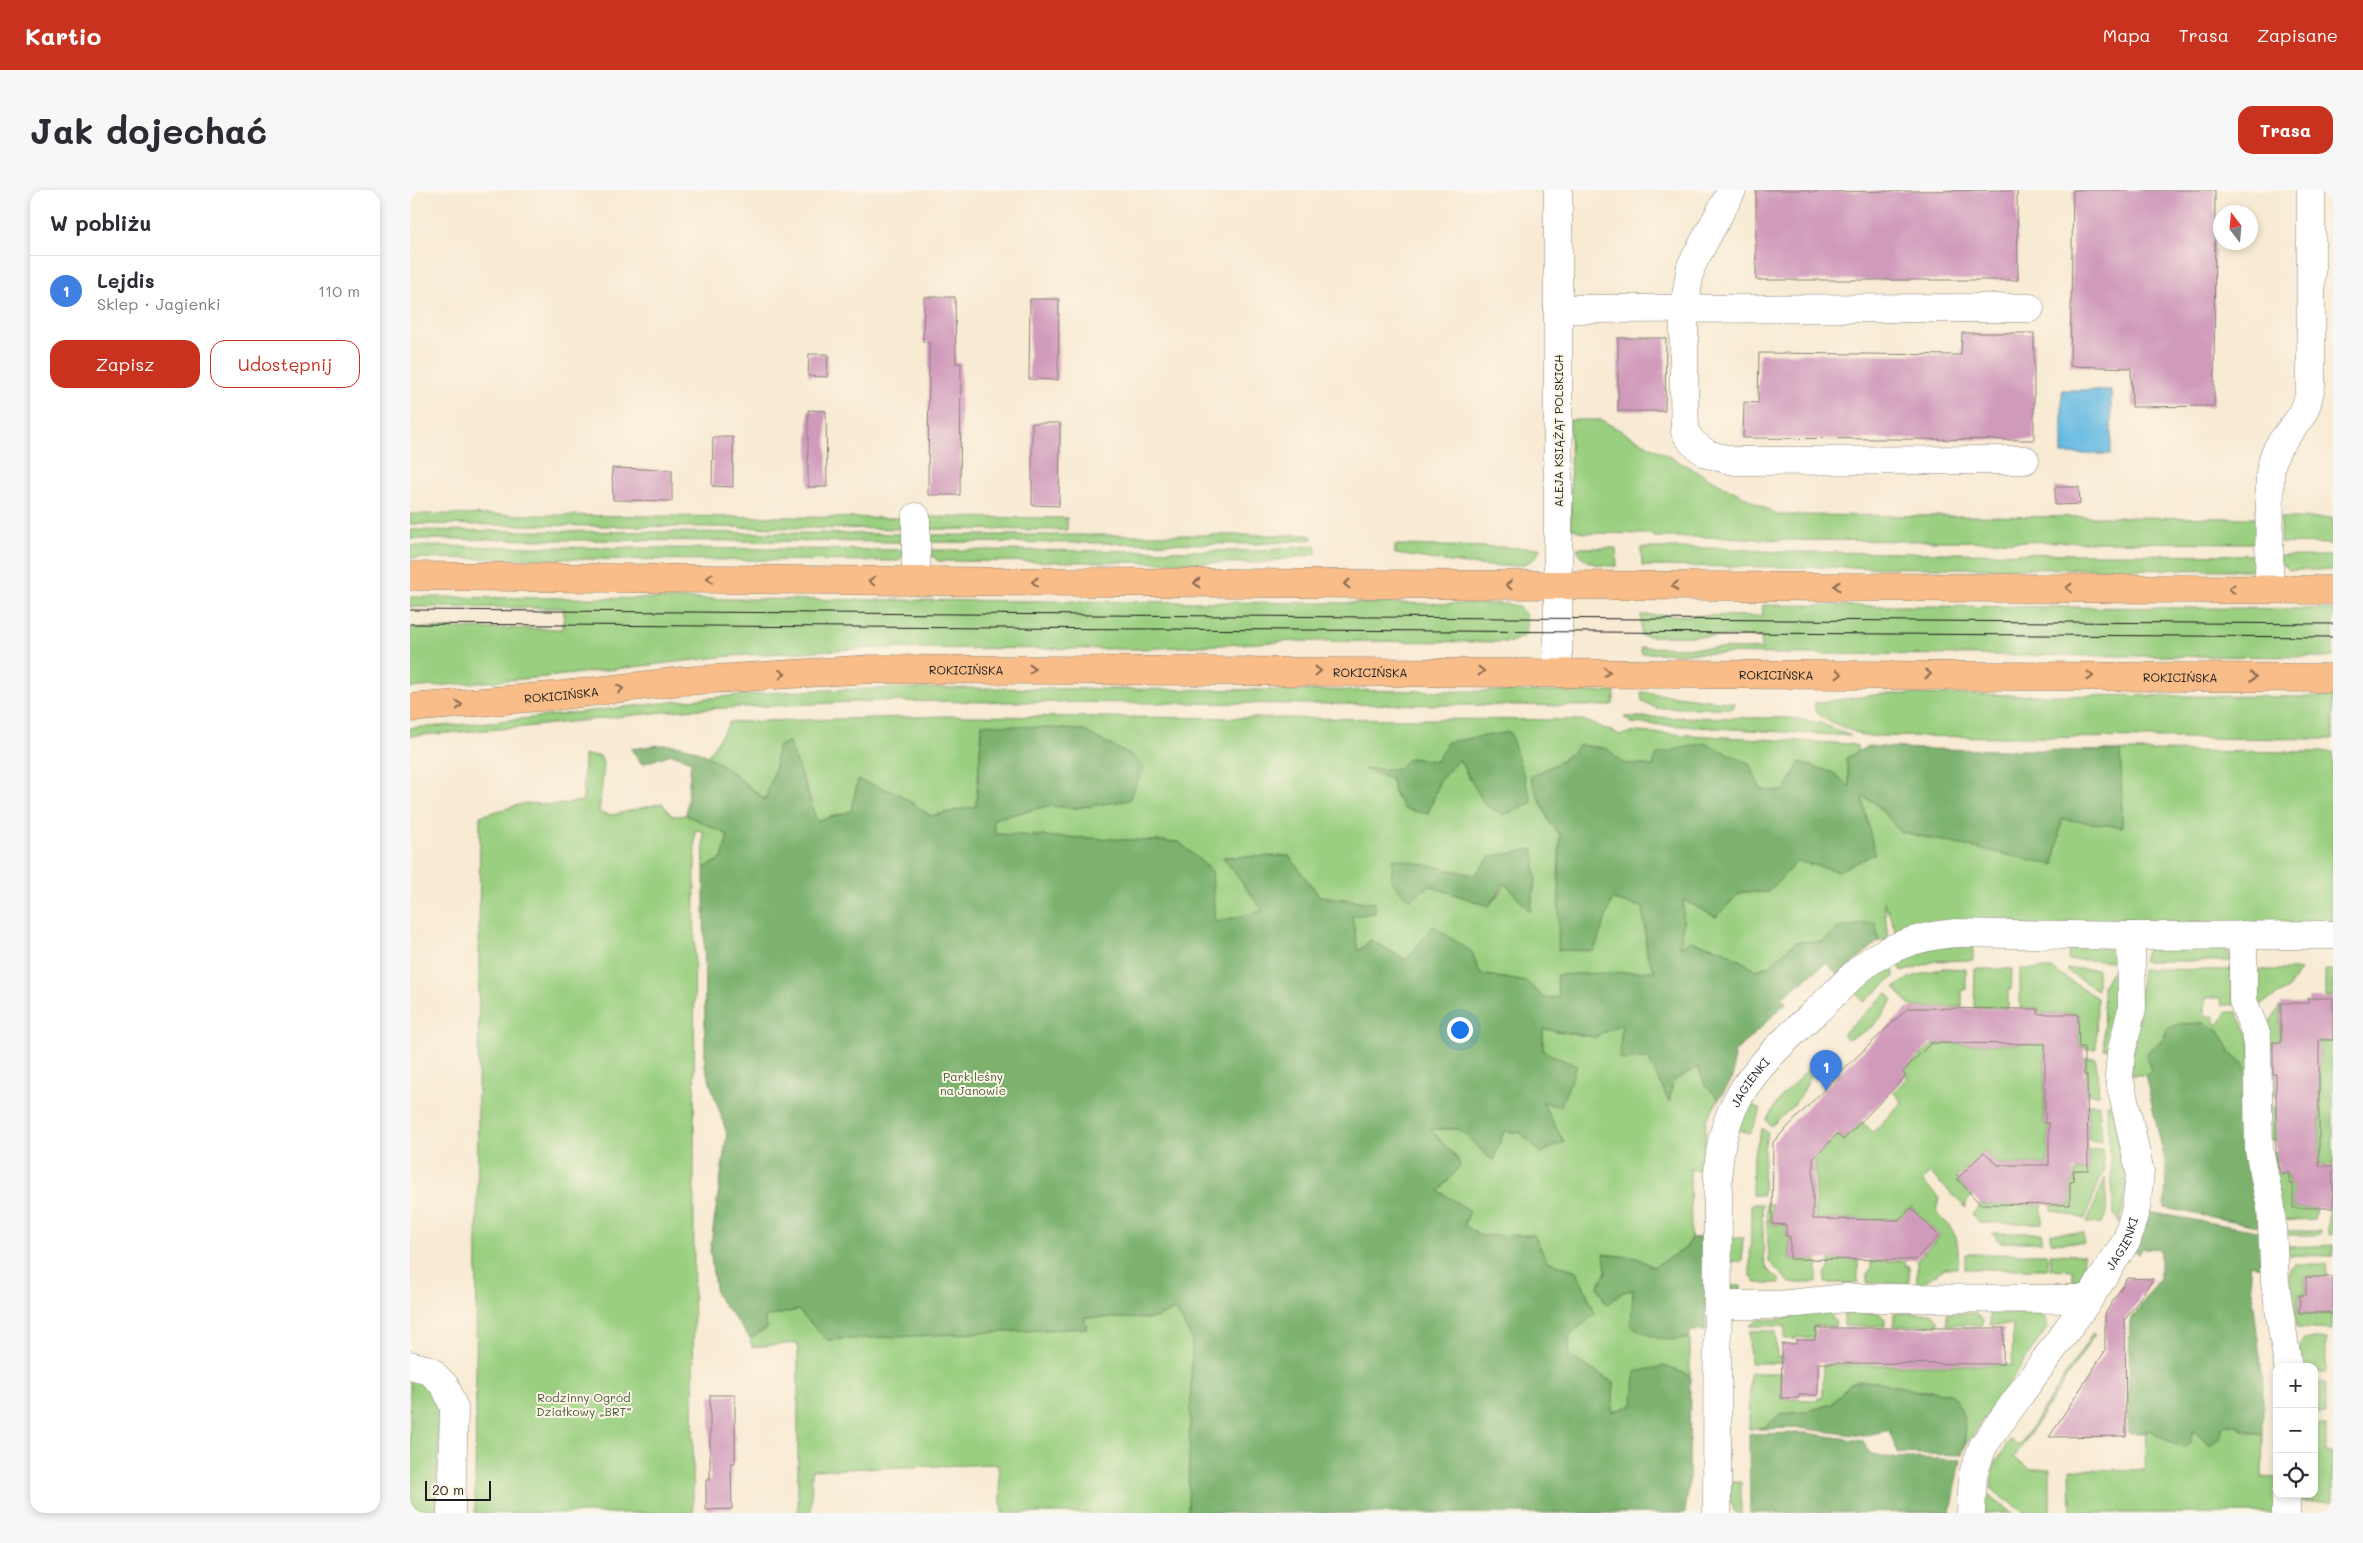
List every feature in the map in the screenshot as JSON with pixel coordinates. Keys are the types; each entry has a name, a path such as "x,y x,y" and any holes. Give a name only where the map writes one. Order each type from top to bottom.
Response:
{"main road":[{"path":"410,576 916,582 2333,590"},
{"name":"ROKICIŃSKA","path":"410,708 563,696 682,681 872,669 2333,678"}],"street":[{"name":"ALEJA KSIĄŻĄT POLSKICH","path":"1558,190 1558,672"},
{"path":"1732,190 1691,266 1684,308 1685,432 1692,442 1707,454 1734,461 2025,460"},
{"path":"2269,589 2270,472 2273,455 2280,442 2301,416 2311,386 2311,190"},
{"path":"1558,309 2030,308"},
{"path":"916,518 916,582"},
{"name":"JAGIENKI","path":"1717,1513 1719,1160 1723,1136 1732,1110 1754,1075 1851,977 1868,962 1893,948 1942,934 2131,936 2333,935"},
{"path":"2243,935 2243,1001 2257,1036 2259,1150 2271,1207 2275,1282 2287,1363"},
{"name":"JAGIENKI","path":"1971,1513 1973,1474 1983,1446 2089,1299 2127,1240 2133,1221 2139,1185 2139,1163 2122,1100 2119,1077 2121,1053 2132,1009 2131,936"},
{"path":"1718,1305 1792,1304 1846,1298 2089,1299"},
{"path":"410,1365 430,1370 445,1386 454,1408 451,1513"},
{"path":"2286,1498 2286,1513"}],"green space":[{"path":"1570,420 1601,420 1778,515 2258,518 2260,543 1779,540 1584,533 1571,528"},
{"path":"410,514 906,518 906,529 410,524"},
{"path":"925,517 1067,518 1067,530 926,529"},
{"path":"2280,518 2333,518 2333,544 2280,543"},
{"path":"410,530 906,534 906,542 410,539"},
{"path":"925,535 1310,535 1313,539 1259,544 925,542"},
{"path":"1316,545 1316,554 1259,563 938,561 926,550 1260,551"},
{"path":"1395,545 1541,548 1529,562 1518,565 1484,566 1395,554"},
{"path":"410,546 906,550 899,561 410,558"},
{"path":"1577,548 1616,548 1617,566 1599,565 1588,561 1580,554"},
{"path":"1641,548 1724,548 1778,552 2260,555 2259,561 2253,570 1642,566"},
{"path":"2280,556 2333,556 2333,570 2289,570 2280,561"},
{"path":"410,597 1508,604 1519,607 1526,615 1526,635 1511,642 1296,641 1140,649 873,648 729,656 546,677 410,688 410,628 563,629 564,608 410,607"},
{"path":"1763,605 2333,609 2333,657 1641,653 1641,647 1762,649 1761,637 1641,636 1641,615 1762,616"},
{"path":"843,689 1615,692 1613,704 1608,706 876,701 682,710 524,727 410,736 410,728 754,694"},
{"path":"1641,692 1735,703 1733,708 1656,708 1642,701"},
{"path":"1881,694 2333,697 2333,739 1864,736 1826,720 1815,710 1815,703"},
{"path":"946,716 1583,720 1621,735 1636,732 1850,744 1857,746 1858,752 1846,758 1850,787 1786,791 1761,790 1749,763 1654,766 1622,763 1608,749 1580,745 1562,761 1530,777 1550,823 1560,835 1558,878 1594,951 1612,900 1643,907 1647,954 1655,971 1557,975 1559,997 1543,998 1527,982 1480,974 1472,952 1406,960 1371,940 1358,951 1351,915 1375,903 1319,896 1289,856 1223,857 1263,911 1214,922 1212,871 1179,842 994,834 993,819 1048,806 1076,808 1129,800 982,724 976,806 931,816 897,793 858,781 852,811 816,821 804,779 777,747 775,769 766,800 723,766 707,757 730,722","holes":["1509,732 1469,779 1459,759 1440,780 1428,814 1394,792 1392,780 1409,758 1437,761","1534,849 1489,906 1430,886 1475,875 1490,857"]},
{"path":"1624,717 1791,718 1820,723 1851,736 1631,723"},
{"name":"Park leśny na Janowie","path":"982,724 1082,730 1134,757 1144,768 1129,800 1076,808 1048,806 993,819 995,834 1179,842 1212,871 1215,922 1263,911 1223,857 1289,856 1319,896 1375,903 1375,913 1352,916 1358,951 1371,940 1406,960 1433,926 1472,952 1480,974 1527,982 1544,998 1559,997 1556,975 1655,971 1647,954 1643,907 1612,900 1594,951 1558,950 1560,835 1550,823 1530,777 1562,761 1580,745 1608,749 1622,763 1653,766 1657,754 1704,743 1749,763 1761,790 1785,791 1800,762 1834,773 1850,787 1846,758 1868,746 1920,749 2121,751 2122,827 2062,819 2054,865 1901,832 1874,802 1862,797 1875,854 1838,871 1797,861 1768,892 1741,892 1716,917 1683,900 1683,924 1680,947 1689,941 1721,949 1756,970 1769,966 1796,942 1823,942 1838,928 1875,922 1879,941 1838,975 1826,963 1782,997 1787,1002 1734,1053 1733,1078 1719,1099 1705,1085 1698,1067 1673,1081 1669,1102 1648,1058 1620,1060 1621,1024 1595,1037 1543,1029 1543,1051 1577,1066 1560,1107 1542,1102 1564,1142 1541,1153 1521,1133 1504,1131 1493,1161 1459,1129 1430,1129 1457,1158 1460,1166 1439,1191 1470,1211 1464,1225 1480,1236 1534,1235 1547,1261 1577,1271 1595,1313 1569,1337 1569,1356 1614,1383 1612,1412 1633,1405 1635,1372 1663,1366 1690,1375 1689,1482 1685,1513 1188,1513 1192,1339 1176,1310 1151,1319 1084,1317 1087,1328 827,1340 798,1310 765,1317 766,1329 750,1338 716,1295 710,1250 727,1134 705,1067 704,868 722,859 728,835 686,815 691,761 672,754 642,764 631,749 675,745 700,752 720,763 765,800 775,769 777,747 789,741 817,821 851,811 858,780 897,793 931,816 976,806"},
{"path":"1510,732 1532,802 1504,815 1485,805 1459,759 1440,780 1428,814 1404,809 1394,792 1392,780 1364,769 1398,769 1409,758 1437,761 1447,742"},
{"path":"2121,751 2333,752 2333,924 1897,934 1884,902 1888,940 1879,941 1838,928 1823,942 1796,942 1769,966 1756,970 1721,949 1689,941 1680,948 1683,924 1683,899 1716,917 1741,892 1768,892 1797,861 1838,871 1862,797 1874,802 1901,832 2054,864 2062,819 2122,826"},
{"name":"Rodzinny Ogród Działkowy „BRT”","path":"584,755 600,756 604,765 599,813 612,815 662,803 672,816 686,815 728,835 722,859 704,868 703,831 695,830 693,1513 475,1513 480,816 525,803 555,805 583,801"},
{"path":"1534,849 1536,879 1530,912 1505,883 1489,906 1430,886 1409,900 1391,881 1393,858 1475,875 1490,857"},
{"path":"1973,943 1973,960 1935,961 1902,972 1898,960 1927,948"},
{"path":"2069,944 2118,950 2123,961 2068,960"},
{"path":"2227,948 2233,961 2143,961 2147,949"},
{"path":"1893,962 1894,977 1864,1002 1852,989"},
{"path":"1942,968 1966,969 1966,990 1962,990 1962,1007 1912,1007 1894,988 1909,978"},
{"path":"1975,969 2012,969 2011,990 2008,990 2008,1008 1974,1007"},
{"path":"2020,969 2052,969 2097,998 2096,1049 2085,1049 2085,1047 2079,1046 2078,1014 2039,1013 2039,1008 2020,1008"},
{"path":"2067,969 2097,969 2097,990 2067,971"},
{"path":"2113,969 2123,969 2123,1002 2112,1049 2104,1049 2103,985"},
{"path":"2142,969 2234,970 2234,1005 2222,1005 2221,998 2205,998 2205,1016 2214,1016 2216,1024 2220,1024 2227,1012 2237,1012 2250,1039 2250,1074 2233,1056 2218,1029 2204,1023 2179,1024 2165,1033 2165,1039 2146,1055 2151,1070 2146,1075 2130,1075"},
{"path":"2259,970 2300,970 2287,990 2259,1005 2256,973"},
{"path":"2325,970 2333,970 2333,997 2325,997"},
{"path":"1887,993 1893,1000 1879,1020 1864,1032 1847,1039 1843,1034"},
{"path":"2280,1006 2280,1042 2272,1042 2272,1050 2266,1050 2264,1031"},
{"path":"1621,1023 1648,1058 1670,1101 1673,1081 1699,1067 1705,1085 1719,1099 1706,1120 1704,1159 1707,1169 1690,1170 1691,1238 1685,1249 1653,1267 1637,1258 1606,1272 1598,1286 1606,1305 1623,1292 1634,1290 1680,1340 1690,1338 1690,1375 1663,1366 1633,1405 1612,1412 1614,1383 1569,1356 1569,1337 1595,1313 1577,1271 1547,1261 1534,1235 1480,1236 1464,1225 1470,1211 1439,1191 1460,1166 1457,1158 1430,1129 1459,1129 1493,1161 1504,1131 1521,1133 1541,1153 1564,1142 1541,1101 1543,1029 1595,1037"},
{"path":"2204,1023 2218,1029 2233,1056 2245,1065 2263,1227 2165,1208 2166,1165 2146,1079 2146,1075 2151,1070 2146,1055 2149,1050 2164,1039 2167,1029 2179,1024"},
{"path":"2309,1041 2333,1041 2333,1165 2319,1164 2320,1052 2309,1052"},
{"path":"1933,1044 2045,1044 2044,1124 2048,1124 2048,1164 1998,1164 1984,1151 1956,1178 1970,1194 1972,1192 1975,1194 1966,1202 1966,1208 1930,1173 1922,1181 1939,1198 1936,1212 1955,1236 1958,1249 1958,1268 1945,1268 1923,1283 1917,1283 1917,1260 1940,1236 1911,1207 1898,1219 1815,1219 1815,1159 1838,1135 1843,1140 1862,1122 1873,1132 1902,1102 1893,1092 1908,1077 1903,1072"},
{"path":"2085,1058 2096,1058 2099,1095 2088,1094"},
{"path":"1816,1061 1801,1095 1789,1110 1771,1126 1766,1120 1781,1097"},
{"path":"2266,1061 2272,1061 2272,1074 2276,1075 2276,1096 2266,1096"},
{"path":"1747,1101 1761,1110 1750,1133 1734,1129"},
{"path":"2088,1104 2099,1104 2102,1141 2088,1140"},
{"path":"2107,1104 2114,1104 2130,1166 2120,1223 2114,1215"},
{"path":"2266,1108 2276,1108 2276,1141 2266,1141"},
{"path":"1762,1128 1768,1133 1764,1148 1763,1195 1752,1195 1753,1158"},
{"path":"2102,1149 2104,1169 2085,1219 2052,1210 2052,1205 2071,1205 2071,1182 2075,1182 2075,1171 2089,1170 2088,1150"},
{"path":"2266,1153 2276,1153 2276,1173 2288,1174 2289,1185 2293,1185 2293,1208 2316,1208 2314,1219 2280,1221"},
{"path":"2105,1178 2107,1215 2101,1223 2087,1223"},
{"path":"1980,1196 1982,1196 1983,1205 2042,1205 2042,1223 1980,1223 1972,1214 1980,1206"},
{"path":"1751,1204 1762,1204 1764,1259 1767,1269 1780,1280 1780,1283 1756,1283 1750,1275"},
{"path":"1766,1204 1772,1204 1771,1224 1786,1225 1786,1236 1789,1237 1790,1260 1817,1260 1817,1283 1790,1283 1769,1262"},
{"path":"2328,1209 2333,1209 2333,1234 2328,1235"},
{"path":"2148,1212 2263,1232 2264,1268 2249,1264 2263,1383 2263,1435 2232,1425 2222,1426 2221,1437 2211,1446 2193,1430 2190,1442 2185,1447 2174,1444 2146,1430 2146,1433 2128,1433 2130,1321 2160,1278 2160,1249 2143,1248 2138,1254 2134,1252"},
{"path":"2280,1231 2320,1231 2320,1235 2280,1235"},
{"path":"1992,1233 2042,1233 2042,1242 2000,1242"},
{"path":"2051,1233 2084,1233 2084,1243 2051,1242"},
{"path":"1704,1237 1706,1331 1690,1331 1690,1338 1665,1340 1646,1334 1631,1326 1633,1290 1623,1292 1606,1305 1598,1286 1606,1272 1604,1254 1637,1258 1653,1267 1685,1249 1691,1238"},
{"path":"1726,1238 1743,1238 1742,1262 1730,1262 1730,1268 1727,1268 1727,1286 1741,1286 1740,1297 1726,1288"},
{"path":"2333,1245 2333,1256 2287,1255 2287,1247"},
{"path":"1965,1254 2047,1254 2047,1269 1965,1269"},
{"path":"2050,1254 2084,1255 2083,1275 2073,1283 2073,1270 2050,1269"},
{"path":"1900,1257 1906,1258 1904,1263 1909,1267 1909,1283 1867,1283 1867,1274 1871,1269 1871,1261 1900,1261"},
{"path":"1830,1260 1858,1260 1858,1283 1825,1283 1825,1274 1829,1269"},
{"path":"2295,1264 2327,1264 2326,1277 2305,1276 2305,1294 2299,1295 2298,1313 2332,1314 2332,1330 2297,1328 2289,1273 2290,1268"},
{"path":"798,1310 827,1340 1086,1328 1084,1317 1151,1319 1176,1310 1192,1339 1188,1513 1002,1513 998,1464 812,1470 811,1513 798,1513 798,1343 752,1347 750,1338 766,1329 765,1317"},
{"path":"1817,1312 1829,1312 1836,1326 1814,1326 1814,1339 1796,1337 1796,1339 1785,1339 1785,1326 1749,1326 1758,1320 1780,1319"},
{"path":"1844,1313 1879,1313 1885,1319 1885,1326 1844,1326"},
{"path":"1894,1313 1932,1313 1938,1320 1938,1325 1894,1326"},
{"path":"1947,1313 1975,1313 1983,1320 1982,1325 1947,1325"},
{"path":"1990,1313 2037,1313 2045,1318 2047,1328 1965,1447 1966,1437 1963,1420 1935,1391 1919,1391 1879,1382 1860,1381 1850,1384 1832,1404 1804,1412 1780,1414 1765,1427 1749,1429 1750,1373 1781,1373 1781,1399 1818,1400 1818,1397 1823,1397 1823,1365 2012,1365 2013,1325 1990,1325"},
{"path":"1749,1331 1775,1331 1777,1357 1781,1357 1781,1363 1750,1363"},
{"path":"2093,1333 2095,1334 2014,1458 2031,1469 2050,1469 2050,1513 2024,1513 1990,1488 1995,1464 2010,1440 2019,1446"},
{"path":"2304,1339 2326,1339 2326,1372 2318,1372 2318,1363 2301,1363 2299,1345"},
{"path":"410,1377 428,1385 440,1419 436,1491 437,1513 410,1513"},
{"path":"1860,1381 1879,1382 1919,1391 1950,1393 1959,1406 1964,1422 1965,1439 1962,1455 1898,1453 1889,1430 1863,1436 1799,1428 1758,1429 1765,1427 1780,1414 1804,1412 1832,1404 1850,1384"},
{"path":"2318,1383 2326,1383 2326,1414 2318,1414"},
{"path":"2232,1424 2248,1432 2263,1435 2262,1477 2273,1478 2273,1498 2277,1498 2277,1513 2071,1513 2070,1469 2145,1470 2146,1430 2192,1436 2193,1430 2211,1446 2221,1437 2222,1426"},
{"path":"2318,1425 2326,1425 2326,1453 2333,1453 2333,1502 2302,1502 2302,1498 2318,1498"},
{"path":"1807,1433 1862,1441 1871,1453 1882,1457 1961,1460 1951,1512 1750,1513 1749,1434"},
{"path":"1726,1482 1741,1482 1741,1513 1733,1511"},
{"path":"1988,1495 2012,1513 1983,1513 1982,1499"}],"water":[{"path":"2062,390 2111,390 2111,454 2062,454"}],"building":[{"path":"1756,190 1809,190 1809,192 2017,190 2018,280 1756,280"},
{"path":"2073,190 2215,190 2215,205 2213,205 2214,406 2132,407 2131,368 2070,366"},
{"path":"924,297 955,297 956,363 961,363 960,495 928,495 929,342 923,342"},
{"path":"1030,299 1059,299 1058,380 1029,379"},
{"path":"1962,333 2034,333 2034,440 1743,438 1744,402 1758,403 1759,353 1961,355"},
{"path":"1618,338 1666,338 1665,411 1618,411"},
{"path":"809,354 828,354 827,377 808,376"},
{"path":"808,410 826,411 827,487 808,487"},
{"path":"1032,423 1060,423 1059,506 1032,505"},
{"path":"713,437 733,437 733,487 712,486"},
{"path":"612,468 672,470 672,501 613,500"},
{"path":"2055,487 2079,487 2080,504 2055,505"},
{"path":"2308,998 2333,998 2333,1040 2319,1040 2319,1166 2333,1166 2333,1208 2293,1208 2293,1184 2289,1184 2289,1173 2280,1173 2276,1156 2276,1074 2273,1074 2273,1042 2281,1042 2281,1003 2308,1003"},
{"path":"1908,1008 2038,1009 2038,1014 2078,1014 2079,1047 2084,1047 2084,1075 2087,1075 2088,1170 2073,1170 2074,1181 2070,1182 2070,1205 1980,1204 1957,1179 1984,1152 1998,1165 2049,1165 2049,1123 2045,1123 2045,1044 1931,1043 1902,1072 1906,1076 1843,1140 1837,1134 1813,1159 1813,1219 1898,1220 1911,1208 1939,1236 1915,1260 1790,1259 1790,1236 1786,1236 1786,1225 1772,1224 1773,1142 1846,1067"},
{"path":"2306,1277 2333,1277 2333,1313 2299,1313 2300,1295 2306,1295"},
{"path":"2127,1278 2153,1279 2125,1320 2126,1436 2049,1437 2105,1351 2105,1314"},
{"path":"1816,1328 2004,1328 2003,1364 1818,1363 1818,1395 1799,1395 1799,1398 1781,1398 1782,1344 1796,1344 1796,1340 1815,1340"},
{"path":"710,1395 735,1395 735,1463 731,1463 732,1509 706,1510 706,1480 710,1480"}],"tram line":[{"path":"410,610 2333,624"},
{"path":"410,624 2333,637"}],"place":[{"name":"Lejdis","path":"1826,1091"}]}
